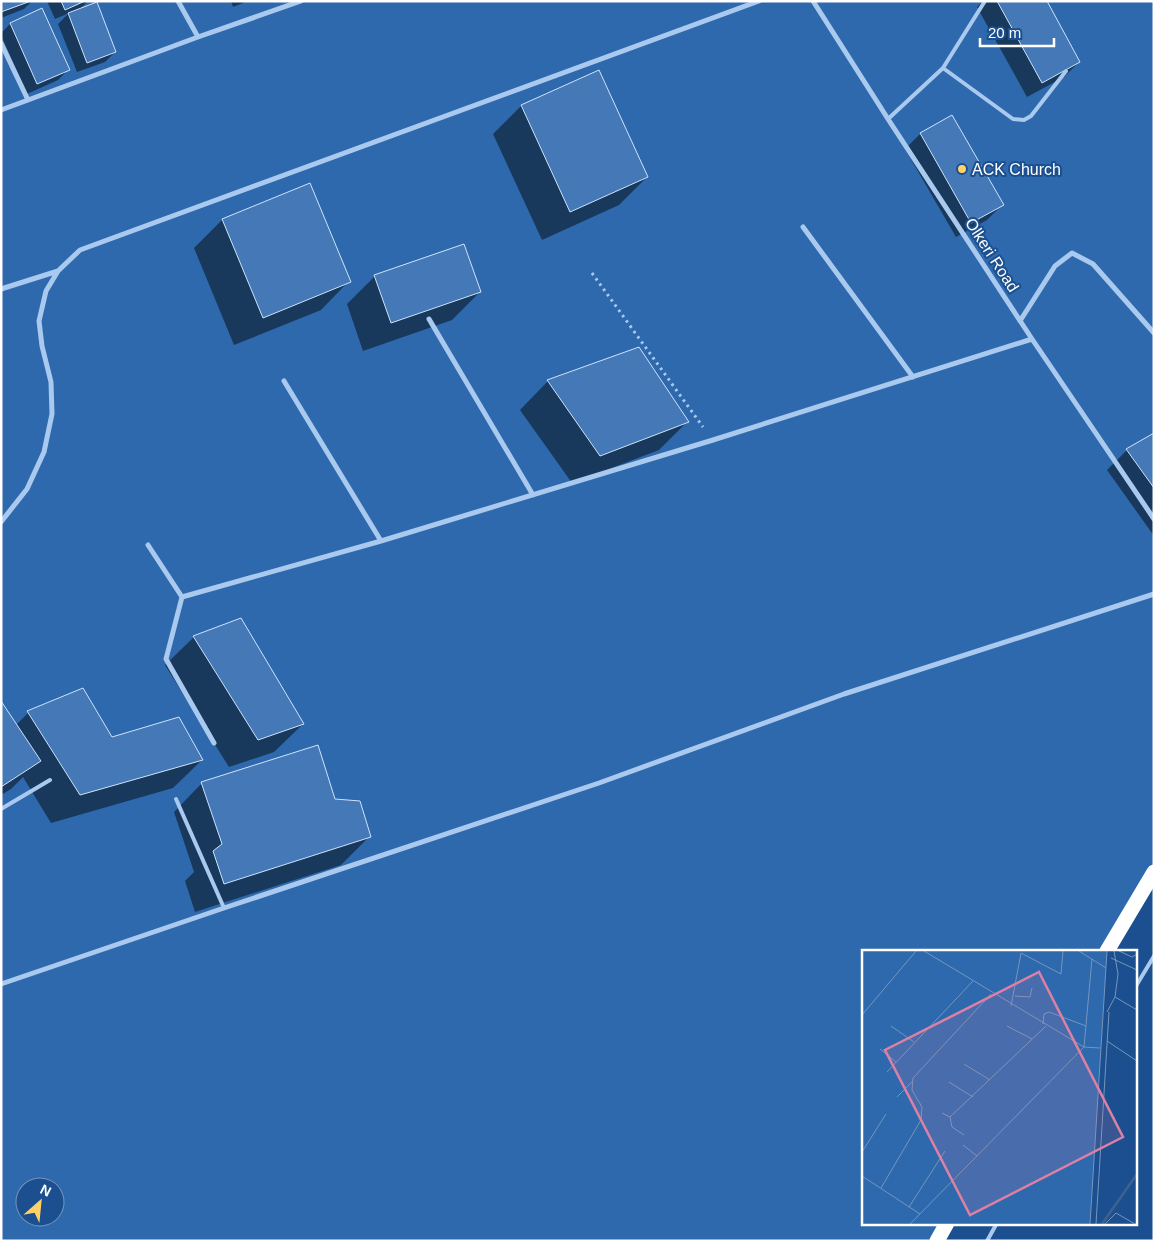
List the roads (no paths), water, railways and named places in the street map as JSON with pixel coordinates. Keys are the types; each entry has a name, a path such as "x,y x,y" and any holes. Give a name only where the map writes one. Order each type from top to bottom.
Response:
{"highway":[{"path":"1108,950 1154,872"},
{"path":"937,1241 946,1224"}],"street":[{"path":"178,1 198,37"},
{"path":"1,110 301,1"},
{"path":"1,522 27,489 44,452 52,414 51,382 42,346 39,321 46,291 58,271 80,250 759,1"},
{"name":"Olkeri Road","path":"813,1 1020,322 1154,519"},
{"path":"1,42 28,100"},
{"path":"803,227 913,377"},
{"path":"1020,322 1056,266 1072,253 1093,264 1154,333"},
{"path":"1,289 58,271"},
{"path":"429,319 533,495"},
{"path":"182,597 381,541 533,495 1032,339"},
{"path":"284,381 381,541"},
{"path":"148,545 182,597 166,659 214,743"},
{"path":"1,984 598,783 844,694 1154,594"}],"lane":[{"path":"888,119 943,68 985,1"},
{"path":"943,68 1013,119 1024,120 1031,116 1066,71"},
{"path":"1,809 50,780"},
{"path":"176,799 224,908"},
{"path":"1138,983 1154,956"},
{"path":"987,1241 997,1224"}],"place":[{"name":"ACK Church","path":"962,169"}]}
